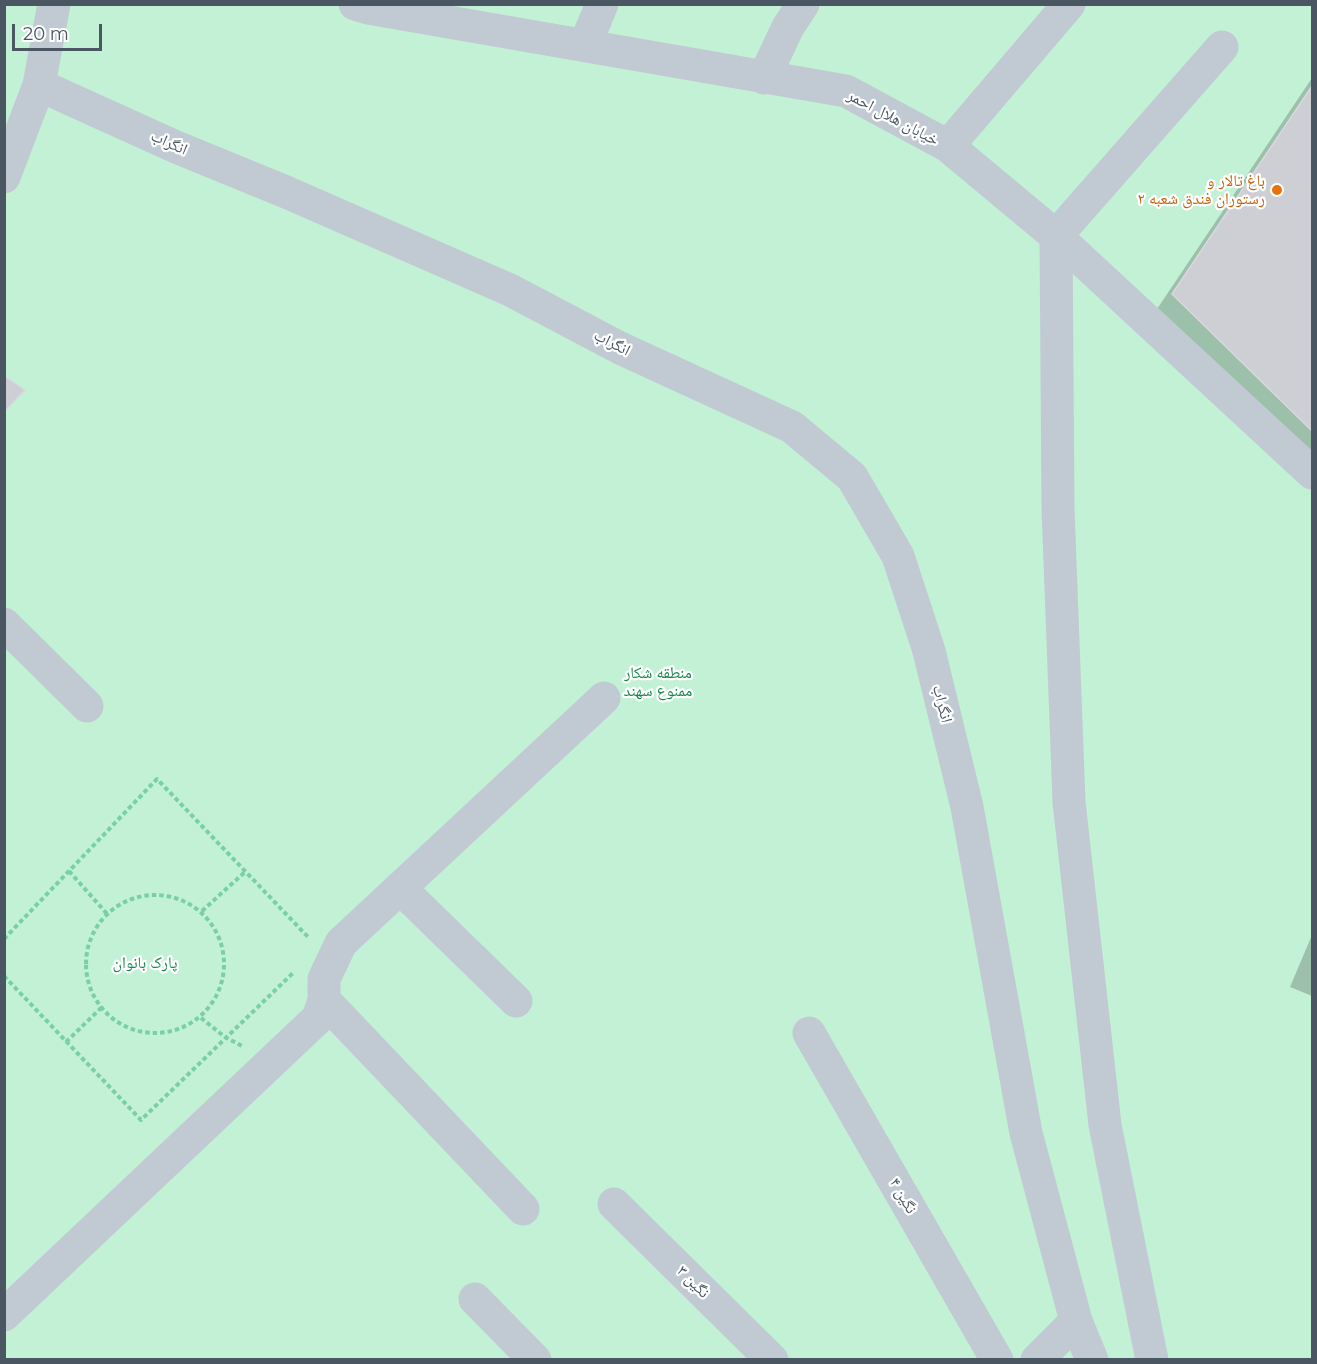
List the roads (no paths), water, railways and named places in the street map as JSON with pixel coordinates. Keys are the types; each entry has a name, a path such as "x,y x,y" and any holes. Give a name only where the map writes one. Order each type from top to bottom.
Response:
{"street":[{"path":"4,177 39,85 54,4"},
{"path":"585,45 602,4"},
{"path":"764,78 788,27 803,4"},
{"path":"948,146 1069,4"},
{"name":"خیابان هلال احمر","path":"364,6 846,91 948,146 1056,236 1312,473"},
{"path":"1152,1359 1105,1125 1069,802 1058,508 1056,236 1222,47"},
{"name":"انگراب","path":"39,85 176,147 510,290 620,348 792,427 852,477 898,556 929,651 967,807 1026,1133 1076,1321 1092,1359"},
{"path":"4,624 87,706"},
{"path":"4,1315 318,1018 324,1000 324,979 341,943 604,698"},
{"path":"400,888 516,1001"},
{"path":"324,1000 523,1209"},
{"name":"نگین ۴","path":"809,1033 997,1359"},
{"name":"نگین ۳","path":"614,1204 772,1359"},
{"path":"475,1299 535,1359"},
{"path":"1037,1359 1076,1321"}],"place":[{"name":"باغ تالار و رستوران فندق شعبه ۲","path":"1277,190"}],"park label":[{"name":"منطقه شکار ممنوع سهند","path":"658,682"},
{"name":"پارک بانوان","path":"145,963"}]}
